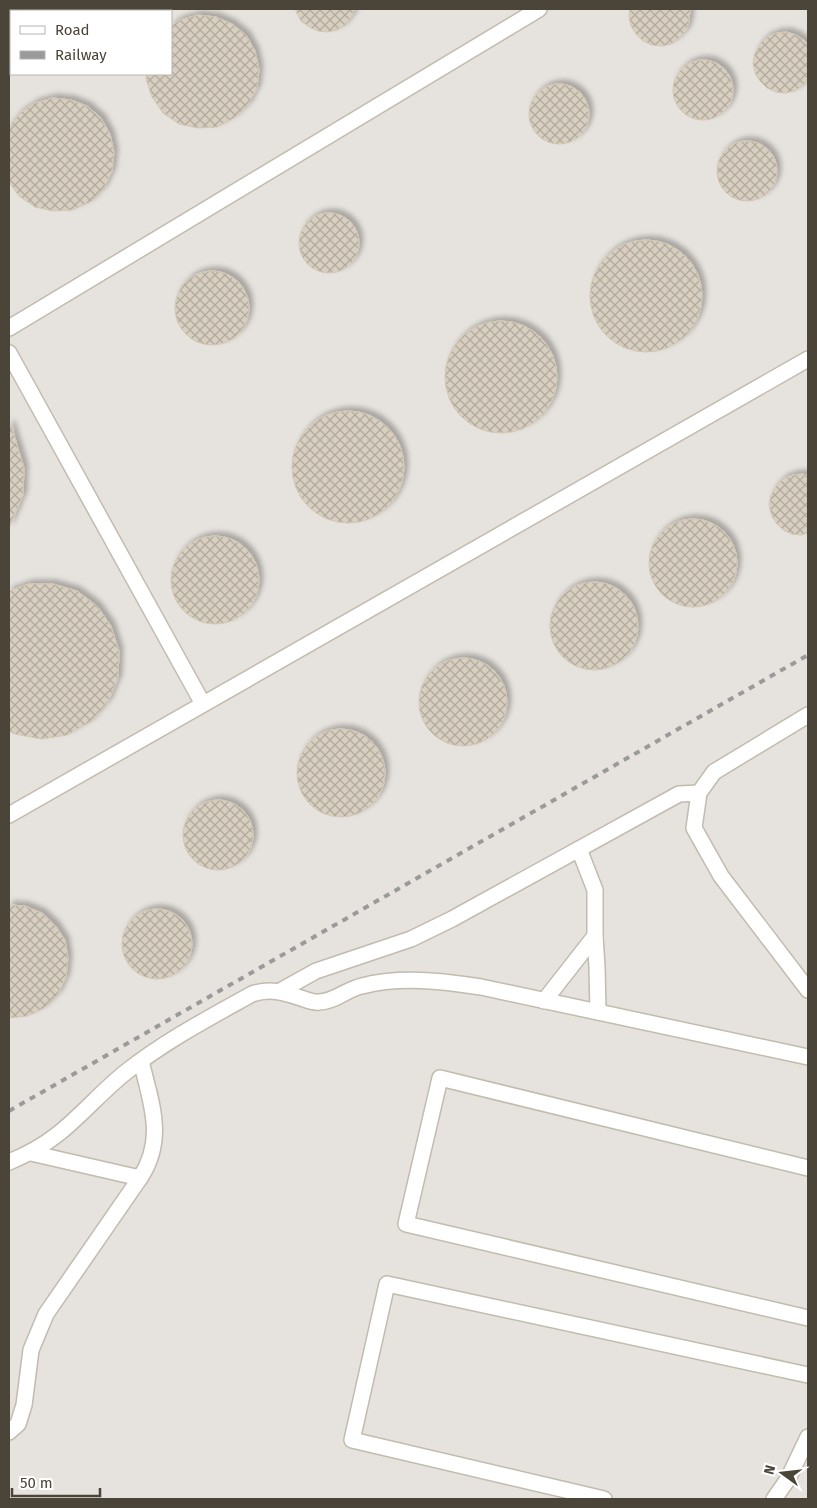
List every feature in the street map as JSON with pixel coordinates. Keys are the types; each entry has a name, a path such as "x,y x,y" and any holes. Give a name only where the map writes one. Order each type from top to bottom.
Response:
{"lane":[{"path":"9,328 539,9"},
{"path":"9,353 203,704"},
{"path":"9,815 808,359"},
{"path":"808,715 714,772 699,793 694,828 721,876 808,990"},
{"path":"280,991 316,971 411,939 452,919 679,794 699,793"},
{"path":"580,849 595,890 598,1012"},
{"path":"544,1001 595,936"},
{"path":"9,1162 31,1153 58,1134 125,1072 180,1034 252,994 263,990 280,991 314,1002 326,1002 355,988 384,982 421,981 481,986 808,1057"},
{"path":"9,1432 18,1424 24,1405 31,1350 46,1314 146,1169 152,1154 155,1137 155,1119 141,1061"},
{"path":"808,1168 440,1078 406,1224 808,1318"},
{"path":"31,1153 140,1178"},
{"path":"604,1499 352,1440 387,1284 808,1375"},
{"path":"774,1499 788,1479 808,1437"}],"shaded area":[{"path":"9,9 808,9 808,1499 9,1499"}],"building":[{"path":"295,9 355,9 345,25 337,30 327,32 309,27 301,21"},
{"path":"630,9 690,9 689,22 686,31 671,44 662,46 652,45 643,41 631,26"},
{"path":"198,15 216,17 232,24 246,35 255,51 259,69 257,88 248,105 234,118 217,127 198,128 179,124 163,113 152,97 146,79 147,75 172,75 172,25 180,20"},
{"path":"787,32 805,41 808,46 808,79 795,91 785,93 767,88 755,73 753,63 755,53 767,37"},
{"path":"703,60 720,65 728,73 733,90 728,107 720,115 703,120 686,115 678,107 673,90 678,73 686,65"},
{"path":"559,84 571,86 584,97 589,114 587,126 576,139 559,144 547,142 534,131 529,114 531,102 542,89"},
{"path":"53,98 71,100 87,106 101,118 110,134 114,152 112,171 104,188 90,202 72,210 53,211 35,207 19,196 9,182 9,127 20,113 35,103"},
{"path":"747,141 764,146 772,154 777,171 772,188 764,196 747,201 730,196 722,188 717,171 722,154 730,146"},
{"path":"323,213 335,213 346,218 354,226 359,237 357,255 346,268 335,273 323,273 312,268 304,260 299,249 299,237 304,226 312,218"},
{"path":"646,240 667,244 686,256 698,275 702,296 698,317 686,336 667,348 646,352 625,348 606,336 594,317 590,296 594,275 606,256 625,244"},
{"path":"212,271 226,274 238,282 246,294 249,308 246,322 238,334 226,342 212,345 198,342 186,334 178,322 175,308 178,294 186,282 198,274"},
{"path":"501,321 522,325 541,337 553,356 557,377 553,398 541,417 522,429 501,433 480,429 461,417 449,398 445,377 449,356 461,337 480,325"},
{"path":"348,411 369,415 388,427 400,446 404,467 400,488 388,507 369,519 348,523 327,519 308,507 296,488 292,467 296,446 308,427 327,415"},
{"path":"9,425 11,425 24,468 23,495 9,528"},
{"path":"803,474 808,476 808,533 801,535 783,530 776,523 769,505 771,495 783,479"},
{"path":"693,519 710,522 718,526 730,538 734,546 737,563 734,580 730,588 718,600 710,604 693,607 676,604 668,600 656,588 652,580 649,563 652,546 656,538 668,526 676,522"},
{"path":"215,536 232,539 240,543 252,555 256,563 259,580 256,597 252,605 240,617 232,621 215,624 198,621 190,617 178,605 174,597 171,580 174,563 178,555 190,543 198,539"},
{"path":"594,582 611,585 619,589 631,601 635,609 638,626 635,643 631,651 619,663 611,667 594,670 577,667 569,663 557,651 553,643 550,626 553,609 557,601 569,589 577,585"},
{"path":"29,584 53,584 77,591 97,606 111,626 119,651 118,678 108,702 90,722 67,735 41,739 9,731 9,591"},
{"path":"463,658 480,661 488,665 500,677 504,685 507,702 504,719 500,727 488,739 480,743 463,746 446,743 438,739 426,727 422,719 419,702 422,685 426,677 438,665 446,661"},
{"path":"341,729 358,732 366,736 378,748 382,756 385,773 382,790 378,798 366,810 358,814 341,817 324,814 316,810 304,798 300,790 297,773 300,756 304,748 316,736 324,732"},
{"path":"225,800 238,806 247,815 251,821 253,835 251,849 243,860 232,868 211,870 204,868 193,860 185,849 183,828 185,821 193,810 204,802"},
{"path":"9,905 25,906 42,913 55,925 65,940 68,958 66,977 58,994 44,1008 27,1016 9,1018"},
{"path":"164,909 177,915 186,924 190,930 192,944 190,958 182,969 171,977 150,979 143,977 132,969 124,958 122,937 124,930 132,919 143,911"}],"railway":[{"path":"9,1111 808,655"}]}
